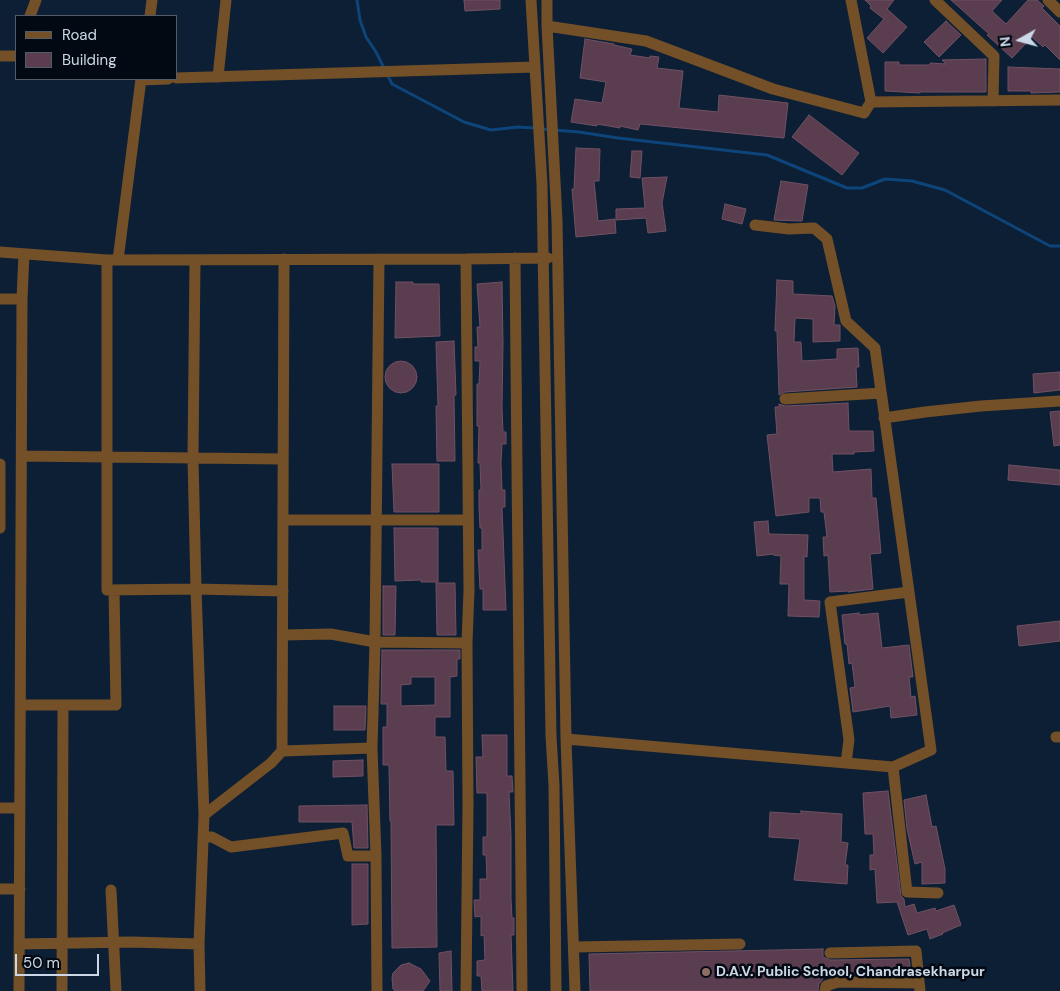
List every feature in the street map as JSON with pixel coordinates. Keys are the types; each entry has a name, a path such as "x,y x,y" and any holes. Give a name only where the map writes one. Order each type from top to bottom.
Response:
{"street":[{"path":"30,15 36,0"},
{"path":"150,15 152,0"},
{"path":"218,77 226,0"},
{"path":"531,0 542,184 551,736 554,785 556,991"},
{"path":"547,0 558,257 566,739 577,947 582,991"},
{"path":"547,26 646,41 773,89 864,113 870,102 851,0"},
{"path":"936,0 994,56 993,101"},
{"path":"1048,0 1060,12"},
{"path":"0,56 15,56"},
{"path":"178,78 534,68"},
{"path":"141,80 112,260 107,457 107,590 196,589 283,591"},
{"path":"870,102 1060,100"},
{"path":"566,739 892,768 931,750 875,348 846,321 827,239 814,228 789,229 755,225"},
{"path":"0,252 112,260 558,257"},
{"path":"19,991 22,299 24,254"},
{"path":"515,258 522,991"},
{"path":"204,815 271,763 282,751 284,259"},
{"path":"378,991 372,748 379,259"},
{"path":"466,259 469,590 467,643 466,991"},
{"path":"195,260 193,458 204,815 199,944 200,991"},
{"path":"0,299 22,299"},
{"path":"785,399 881,393"},
{"path":"884,418 981,406 1060,401"},
{"path":"22,456 283,459"},
{"path":"0,464 0,528"},
{"path":"283,520 468,520"},
{"path":"20,705 116,705 114,590"},
{"path":"846,763 849,740 830,602 909,592"},
{"path":"283,635 331,634 375,642 467,643"},
{"path":"62,991 64,705"},
{"path":"282,751 372,748"},
{"path":"892,768 907,892 938,893"},
{"path":"0,808 20,808"},
{"path":"204,837 212,837 231,847 343,833 348,856 376,856"},
{"path":"0,889 20,889"},
{"path":"111,890 116,991"},
{"path":"19,944 114,942 199,944"},
{"path":"577,947 740,944"},
{"path":"575,991 577,947"},
{"path":"825,991 826,986 838,982 919,987 916,951 830,953"}],"building":[{"path":"464,0 500,0 500,9 465,11"},
{"path":"865,0 894,0 887,9 907,27 883,53 867,38 884,19 870,8 871,6"},
{"path":"951,0 1002,0 992,11 1006,24 1028,0 1037,0 1044,6 1042,8 1060,26 1060,60 1045,45 1043,47 1032,37 1012,58 987,35 989,34"},
{"path":"946,21 961,35 939,57 924,42"},
{"path":"585,39 632,49 630,55 650,58 650,56 659,57 657,68 683,71 679,108 718,112 719,95 788,103 784,138 640,124 638,130 620,126 620,128 571,122 575,99 602,103 606,82 580,78"},
{"path":"986,59 986,92 920,93 885,91 885,62 899,62 899,65 930,65 930,63 946,64 942,60"},
{"path":"1008,67 1060,69 1060,92 1031,93 1031,91 1008,91"},
{"path":"809,115 859,153 842,175 792,137"},
{"path":"576,148 600,149 599,181 594,181 598,221 615,219 616,233 576,237 572,189 574,189"},
{"path":"632,151 642,151 640,178 630,177"},
{"path":"667,177 662,203 666,231 648,233 646,218 616,220 616,209 645,208 642,178"},
{"path":"781,181 808,185 802,221 774,220"},
{"path":"725,204 746,209 742,224 722,219"},
{"path":"777,280 793,281 793,294 832,296 835,306 834,325 840,325 840,341 813,342 813,319 795,318 794,342 801,342 802,361 837,359 837,349 858,348 859,367 856,367 857,387 785,392 779,395 777,331 775,331"},
{"path":"396,282 439,284 440,336 395,338"},
{"path":"502,282 502,408 503,432 506,432 506,444 502,444 501,463 502,490 505,490 505,507 502,507 506,610 483,610 483,589 480,589 478,550 482,550 482,528 480,528 479,507 479,490 481,490 480,463 478,463 479,426 477,426 477,384 479,384 480,361 475,361 475,347 478,347 477,327 480,327 477,284"},
{"path":"454,341 456,395 454,395 455,461 437,461 436,342"},
{"path":"401,361 413,365 417,377 413,389 401,393 389,389 385,377 389,365"},
{"path":"1060,372 1060,390 1034,393 1033,374"},
{"path":"848,403 849,431 873,431 874,451 854,452 854,454 832,454 833,472 871,469 872,498 876,498 881,553 870,554 873,589 830,592 828,555 824,556 823,537 827,537 820,498 809,498 809,512 776,516 767,435 777,434 775,407 779,407 779,404 785,406"},
{"path":"1060,411 1060,445 1054,446 1050,412"},
{"path":"392,464 439,464 439,512 394,512"},
{"path":"1009,465 1060,470 1060,485 1008,480"},
{"path":"768,521 769,534 808,535 807,557 804,556 804,600 820,601 819,617 788,616 789,584 780,584 781,556 773,554 757,556 754,522"},
{"path":"394,528 438,528 438,582 421,582 421,580 395,581"},
{"path":"436,583 455,583 456,635 437,635"},
{"path":"383,586 396,586 395,635 383,635"},
{"path":"859,613 859,615 878,613 882,648 909,645 913,677 909,677 911,697 915,696 917,715 891,718 890,706 853,712 850,688 855,687 852,663 849,664 847,644 845,644 842,615"},
{"path":"1060,621 1060,641 1019,646 1017,626"},
{"path":"382,650 460,650 460,659 457,659 457,676 450,677 450,717 435,717 435,737 445,737 446,771 453,771 454,825 436,825 437,947 392,948 389,765 383,765 383,727 387,727 387,704 381,704","holes":["411,677 435,677 435,705 401,706 401,685 411,684"]},
{"path":"334,706 366,706 365,730 334,730"},
{"path":"482,735 507,735 507,776 512,776 513,792 509,792 511,899 512,918 514,918 514,935 511,935 513,991 482,991 481,976 477,976 477,961 485,960 484,935 481,936 481,916 475,917 474,900 480,900 480,879 487,879 486,855 483,855 483,837 487,837 487,793 477,793 476,757 483,757"},
{"path":"363,760 363,776 333,777 333,761"},
{"path":"888,791 901,896 904,899 905,907 914,904 917,913 935,908 936,911 954,905 961,925 930,939 927,929 908,935 897,902 877,903 875,869 870,870 870,855 874,855 873,834 865,834 863,793"},
{"path":"926,795 932,827 936,826 945,869 945,883 922,884 922,862 915,864 907,829 904,800"},
{"path":"367,805 368,848 354,848 352,822 299,822 299,806"},
{"path":"801,811 842,814 841,842 848,843 845,865 848,865 847,884 794,880 800,839 769,837 770,812 801,814"},
{"path":"352,864 368,864 368,924 352,925"},
{"name":"D.A.V. Public School, Chandrasekharpur","path":"823,949 823,957 830,960 909,959 911,975 838,974 823,977 818,991 590,991 589,954"},
{"path":"451,951 452,991 440,991 439,953"},
{"path":"409,963 421,969 430,981 423,991 395,991 393,989 393,973 401,965"}],"waterway":[{"path":"357,0 360,20 366,37 384,68"},
{"path":"387,74 392,84 464,122 491,130 518,127 536,128"},
{"path":"542,129 767,155 847,188 862,188 885,179 912,181 945,190 1050,246 1060,246"}],"place":[{"name":"D.A.V. Public School, Chandrasekharpur","path":"706,972"}]}
